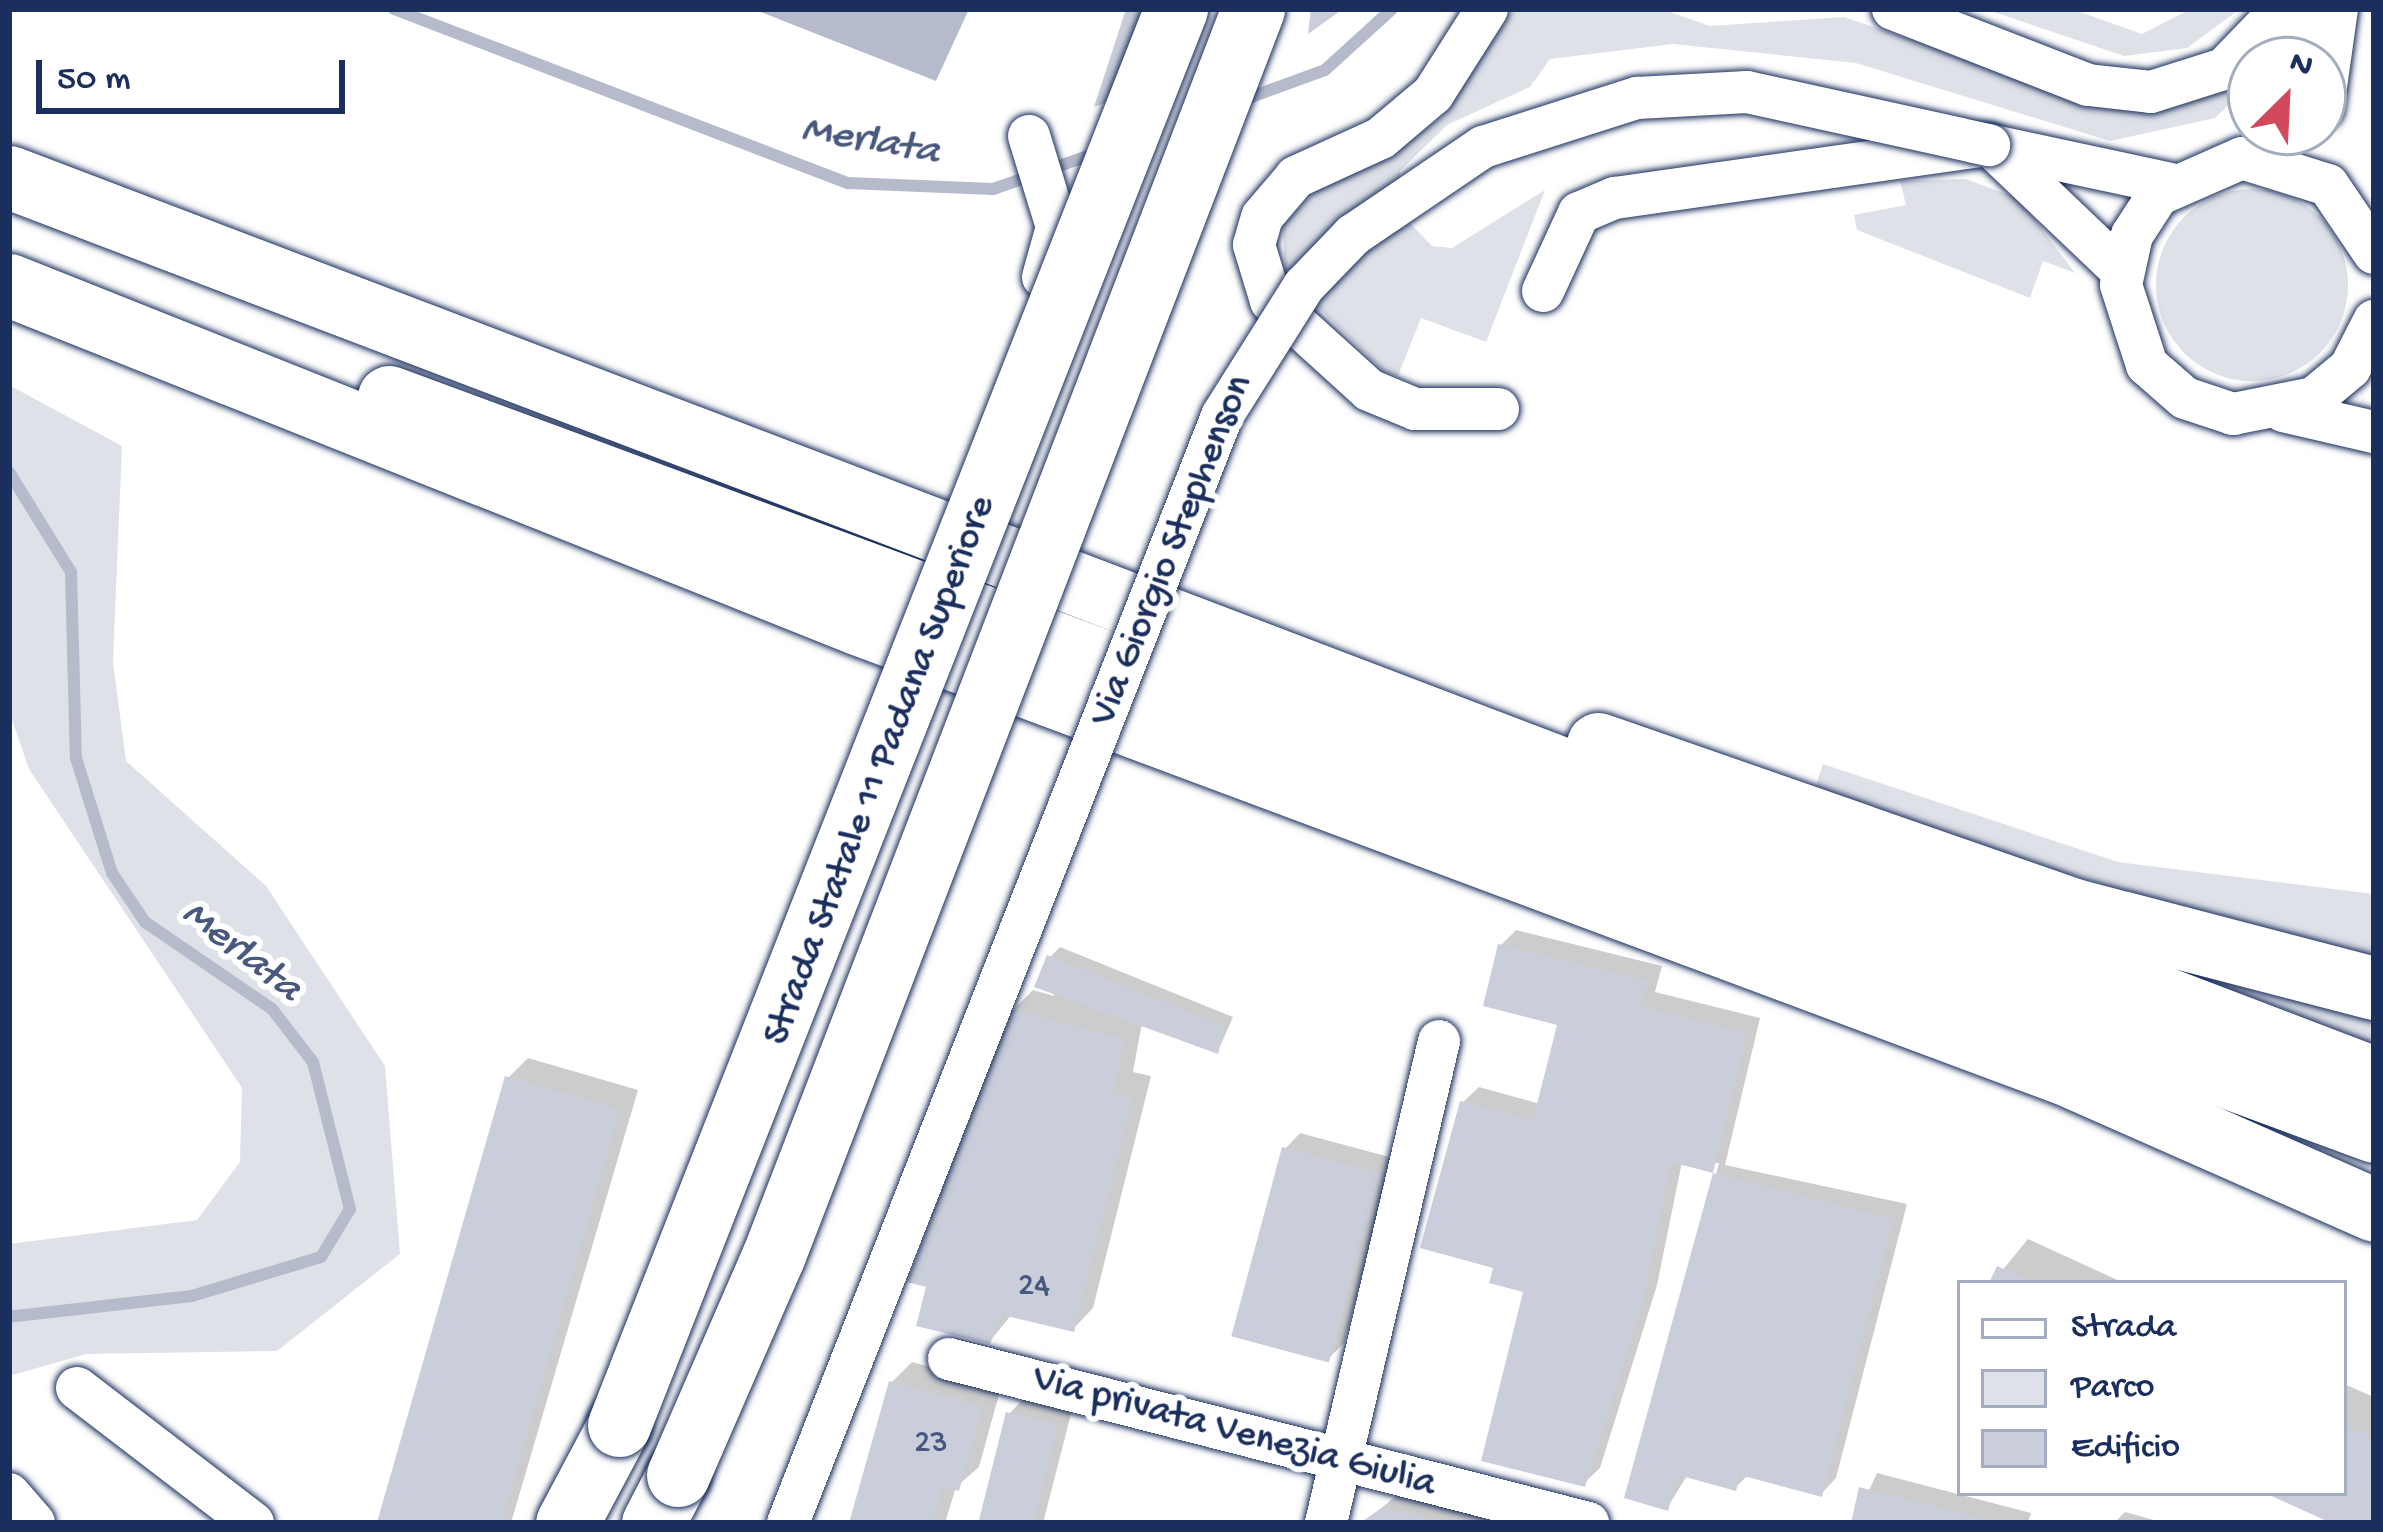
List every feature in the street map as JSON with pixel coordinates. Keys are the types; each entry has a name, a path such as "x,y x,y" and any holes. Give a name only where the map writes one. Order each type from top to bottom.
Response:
{"highway":[{"name":"Strada Statale 11 Padana Superiore","path":"567,1523 684,1278 1176,9"},
{"name":"Strada Statale 11 Padana Superiore","path":"653,1523 773,1257 1252,9"},
{"path":"9,177 2374,1078"},
{"path":"9,263 2374,1131"},
{"path":"9,285 857,623 2064,1073 2374,1210"},
{"path":"901,514 2074,910 2374,988"}],"street":[{"path":"1487,9 1433,94 1382,138 1296,177 1262,217 1254,245 1271,301 1369,390 1415,409 1498,409"},
{"path":"1893,9 2088,85 2151,92 2224,69 2282,9"},
{"path":"2309,36 2322,9"},
{"name":"Via Giorgio Stephenson","path":"788,1523 1222,416 1304,286 1353,235 1463,158 1637,98 1747,92 2171,184"},
{"path":"1007,368 1055,248 1054,209 1029,136"},
{"path":"1544,291 1568,228 1595,204 1989,145 2122,270"},
{"path":"2227,154 2171,184 2138,222 2122,270 2130,335 2168,386 2233,414 2283,411 2374,433"},
{"path":"2314,176 2317,156"},
{"path":"2216,162 2266,159 2314,176 2352,208 2374,253"},
{"path":"2283,411 2341,377 2374,321"},
{"path":"1326,1523 1439,1041"},
{"name":"Via privata Venezia Giulia","path":"950,1359 1588,1523"},
{"path":"77,1388 253,1523"},
{"path":"9,1494 34,1523"}],"green space":[{"path":"1513,9 1661,9 1710,26 1844,17 2113,109 2166,109 2227,83 2227,107 2215,118 2110,141 1856,63 1673,44 1550,59 1530,87 1447,125 1400,171 1403,216 1432,246 1452,248 1545,190 1486,342 1421,318 1398,376 1385,372 1285,276 1283,224 1317,190 1388,159 1442,117"},
{"path":"1985,9 2072,9 2142,34 2191,9 2240,9 2187,48 2124,56"},
{"path":"1966,179 2019,199 2075,273 2043,261 2030,298 1857,230 1854,215 1906,205 1900,181"},
{"path":"2252,189 2289,196 2320,217 2341,248 2348,285 2341,322 2320,353 2289,374 2252,381 2215,374 2184,353 2163,322 2156,285 2163,248 2184,217 2215,196"},
{"path":"9,385 122,446 113,662 126,761 266,886 385,1066 400,1254 277,1351 86,1354 9,1376 9,1244 197,1220 240,1162 242,1088 29,769 9,711"},
{"path":"1823,764 2118,862 2374,894 2374,965 1812,798"},
{"path":"2085,940 2374,1009 2374,1048"}],"water":[{"path":"753,9 969,9 936,81"}],"building":[{"path":"1126,9 1170,9 1137,92 1094,107"},
{"path":"1311,9 1343,9 1308,34"},
{"path":"1498,944 1648,981 1641,1007 1747,1033 1713,1173 1671,1162 1643,1303 1585,1487 1481,1461 1523,1292 1489,1283 1493,1268 1420,1248 1460,1101 1533,1120 1557,1025 1483,1006"},
{"path":"1047,955 1225,1027 1218,1054 1034,987"},
{"path":"1010,1009 1124,1039 1114,1092 1133,1097 1074,1332 1002,1315 990,1344 916,1326 926,1287 907,1282"},
{"path":"505,1076 620,1109 502,1523 377,1523"},
{"path":"1282,1147 1380,1173 1329,1362 1231,1336"},
{"path":"1713,1173 1893,1219 1822,1497 1740,1475 1736,1491 1678,1475 1668,1511 1624,1498"},
{"path":"1997,1266 2027,1280 1990,1280"},
{"path":"889,1381 983,1407 959,1491 943,1487 932,1523 849,1523"},
{"path":"1006,1412 1058,1425 1034,1523 978,1523"},
{"path":"2347,1426 2374,1438 2374,1523 2331,1523 2272,1496 2347,1496"},
{"path":"1859,1487 1993,1521 1851,1523"},
{"path":"1383,1507 1438,1521 1360,1523"}],"waterway":[{"path":"394,9 848,183 993,189 1099,152"},
{"name":"Merlata","path":"1243,100 1325,70 1392,9"},
{"name":"Merlata","path":"9,472 71,572 76,758 112,873 145,922 272,1009 313,1062 350,1209 321,1257 192,1296 9,1317"}]}
